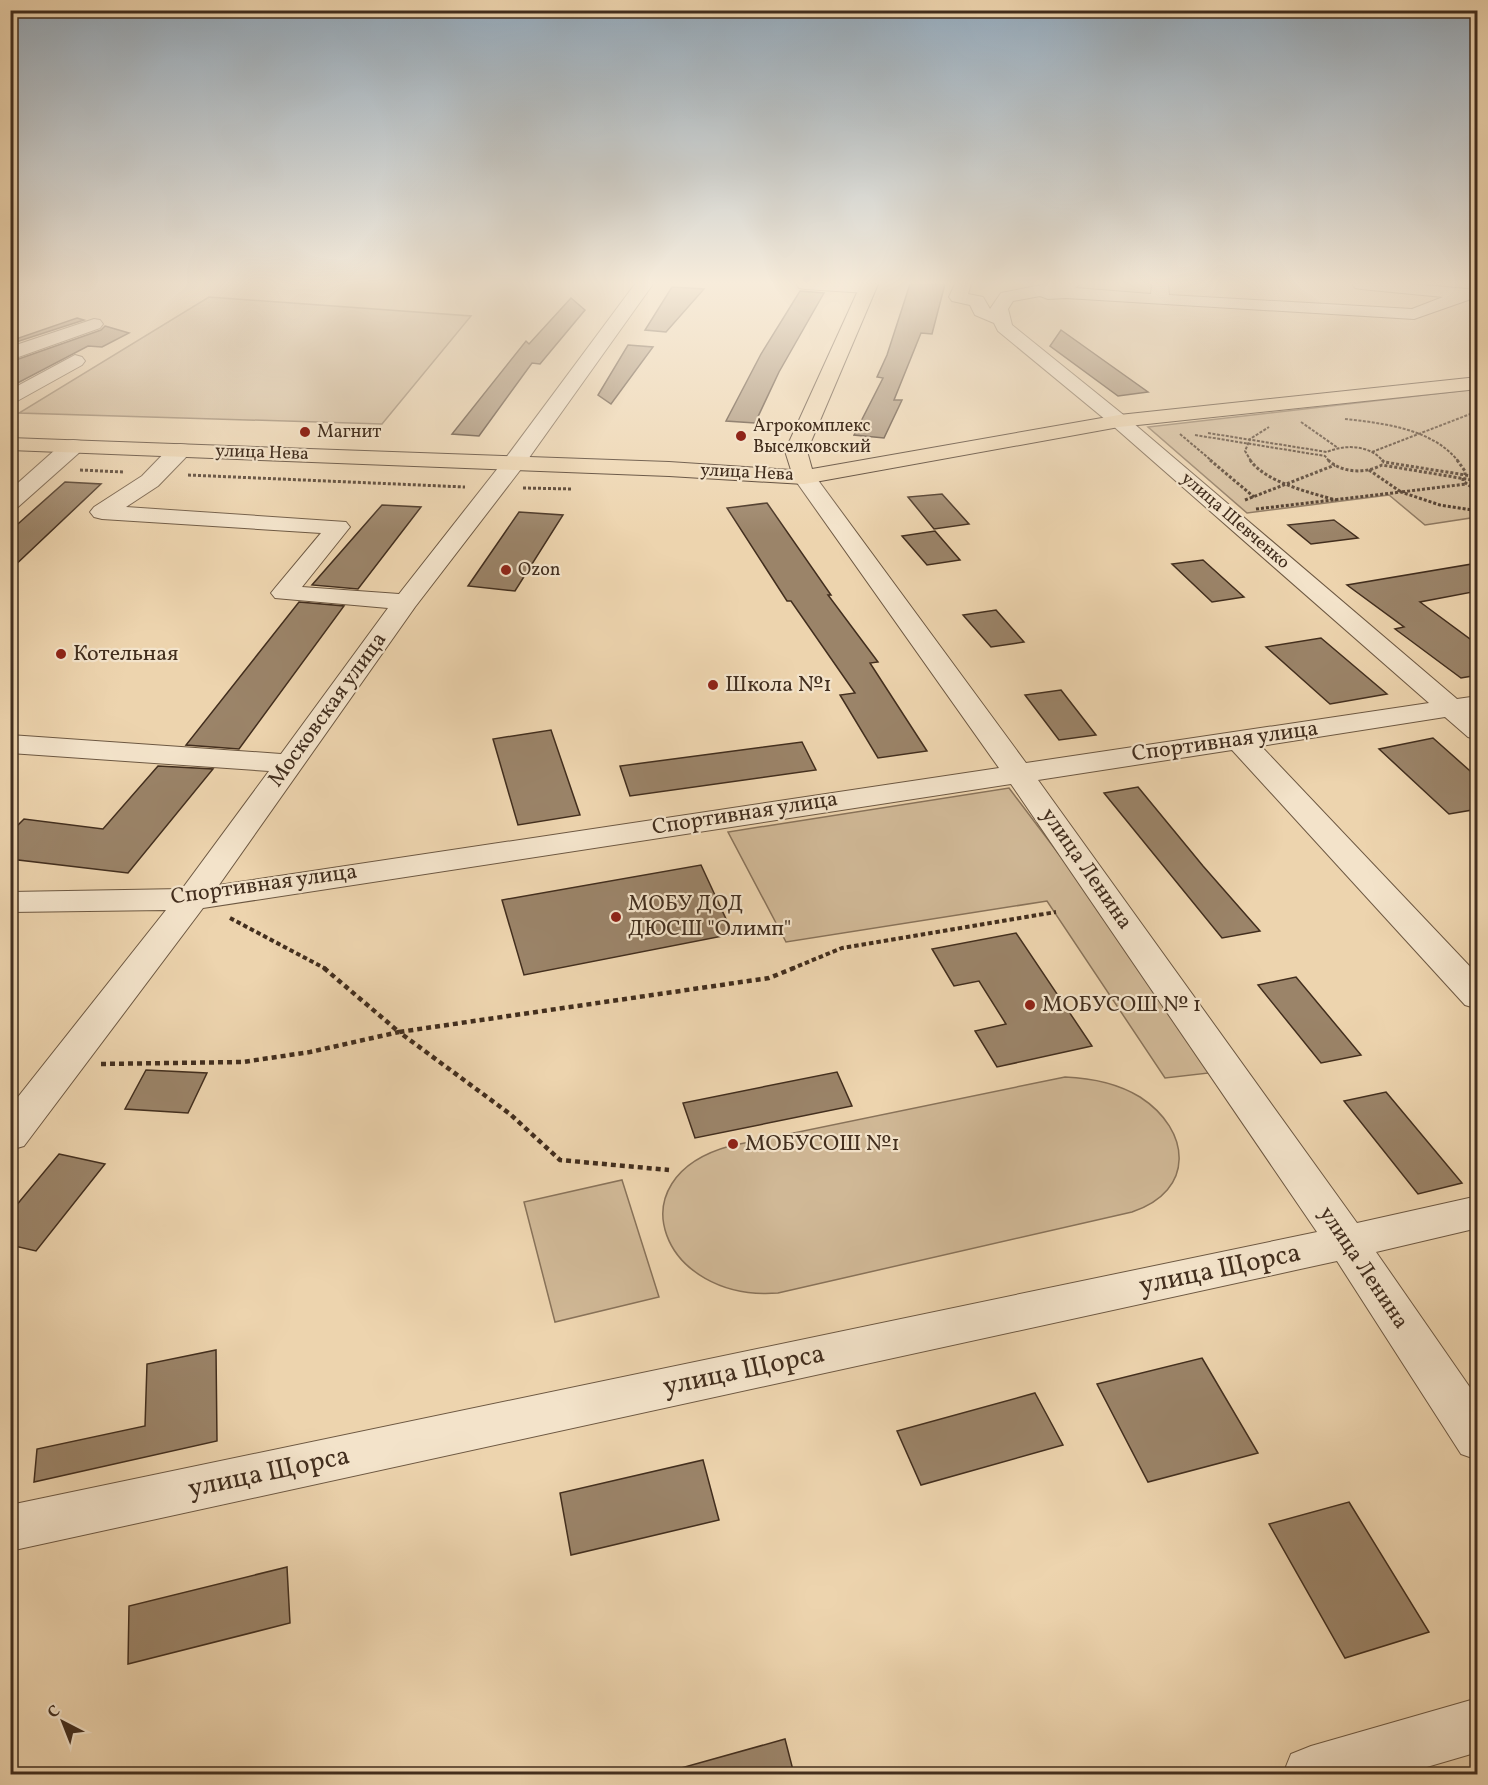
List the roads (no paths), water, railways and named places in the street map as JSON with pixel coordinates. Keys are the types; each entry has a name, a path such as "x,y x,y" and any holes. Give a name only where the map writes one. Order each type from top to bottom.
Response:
{"main road":[{"name":"улица Ленина","path":"804,477 796,450 832,367"},
{"name":"улица Нева","path":"10,444 804,477 1119,421 1478,383"}],"street":[{"path":"10,399 64,367"},
{"name":"Московская улица","path":"10,1136 192,898 406,602 513,464 583,367"},
{"name":"улица Шевченко","path":"1053,367 1464,706 1478,731"},
{"path":"10,502 74,446"},
{"path":"180,450 150,481 102,512 338,527 284,593 406,602"},
{"name":"улица Ленина","path":"804,477 1018,773 1347,1242 1478,1439"},
{"name":"Спортивная улица","path":"10,902 192,898 1464,706"},
{"path":"1239,740 1478,998"},
{"path":"10,744 290,764"},
{"name":"улица Щорса","path":"10,1528 1478,1212"},
{"path":"1311,1774 1478,1725"}],"place":[{"name":"Магнит","path":"305,432"},
{"name":"Агрокомплекс Выселковский","path":"741,436"},
{"name":"Ozon","path":"506,570"},
{"name":"Котельная","path":"61,654"},
{"name":"Школа №1","path":"713,685"},
{"name":"МОБУ ДОД ДЮСШ \"Олимп\"","path":"616,917"},
{"name":"МОБУСОШ № 1","path":"1030,1005"},
{"name":"МОБУСОШ №1","path":"733,1144"}]}
